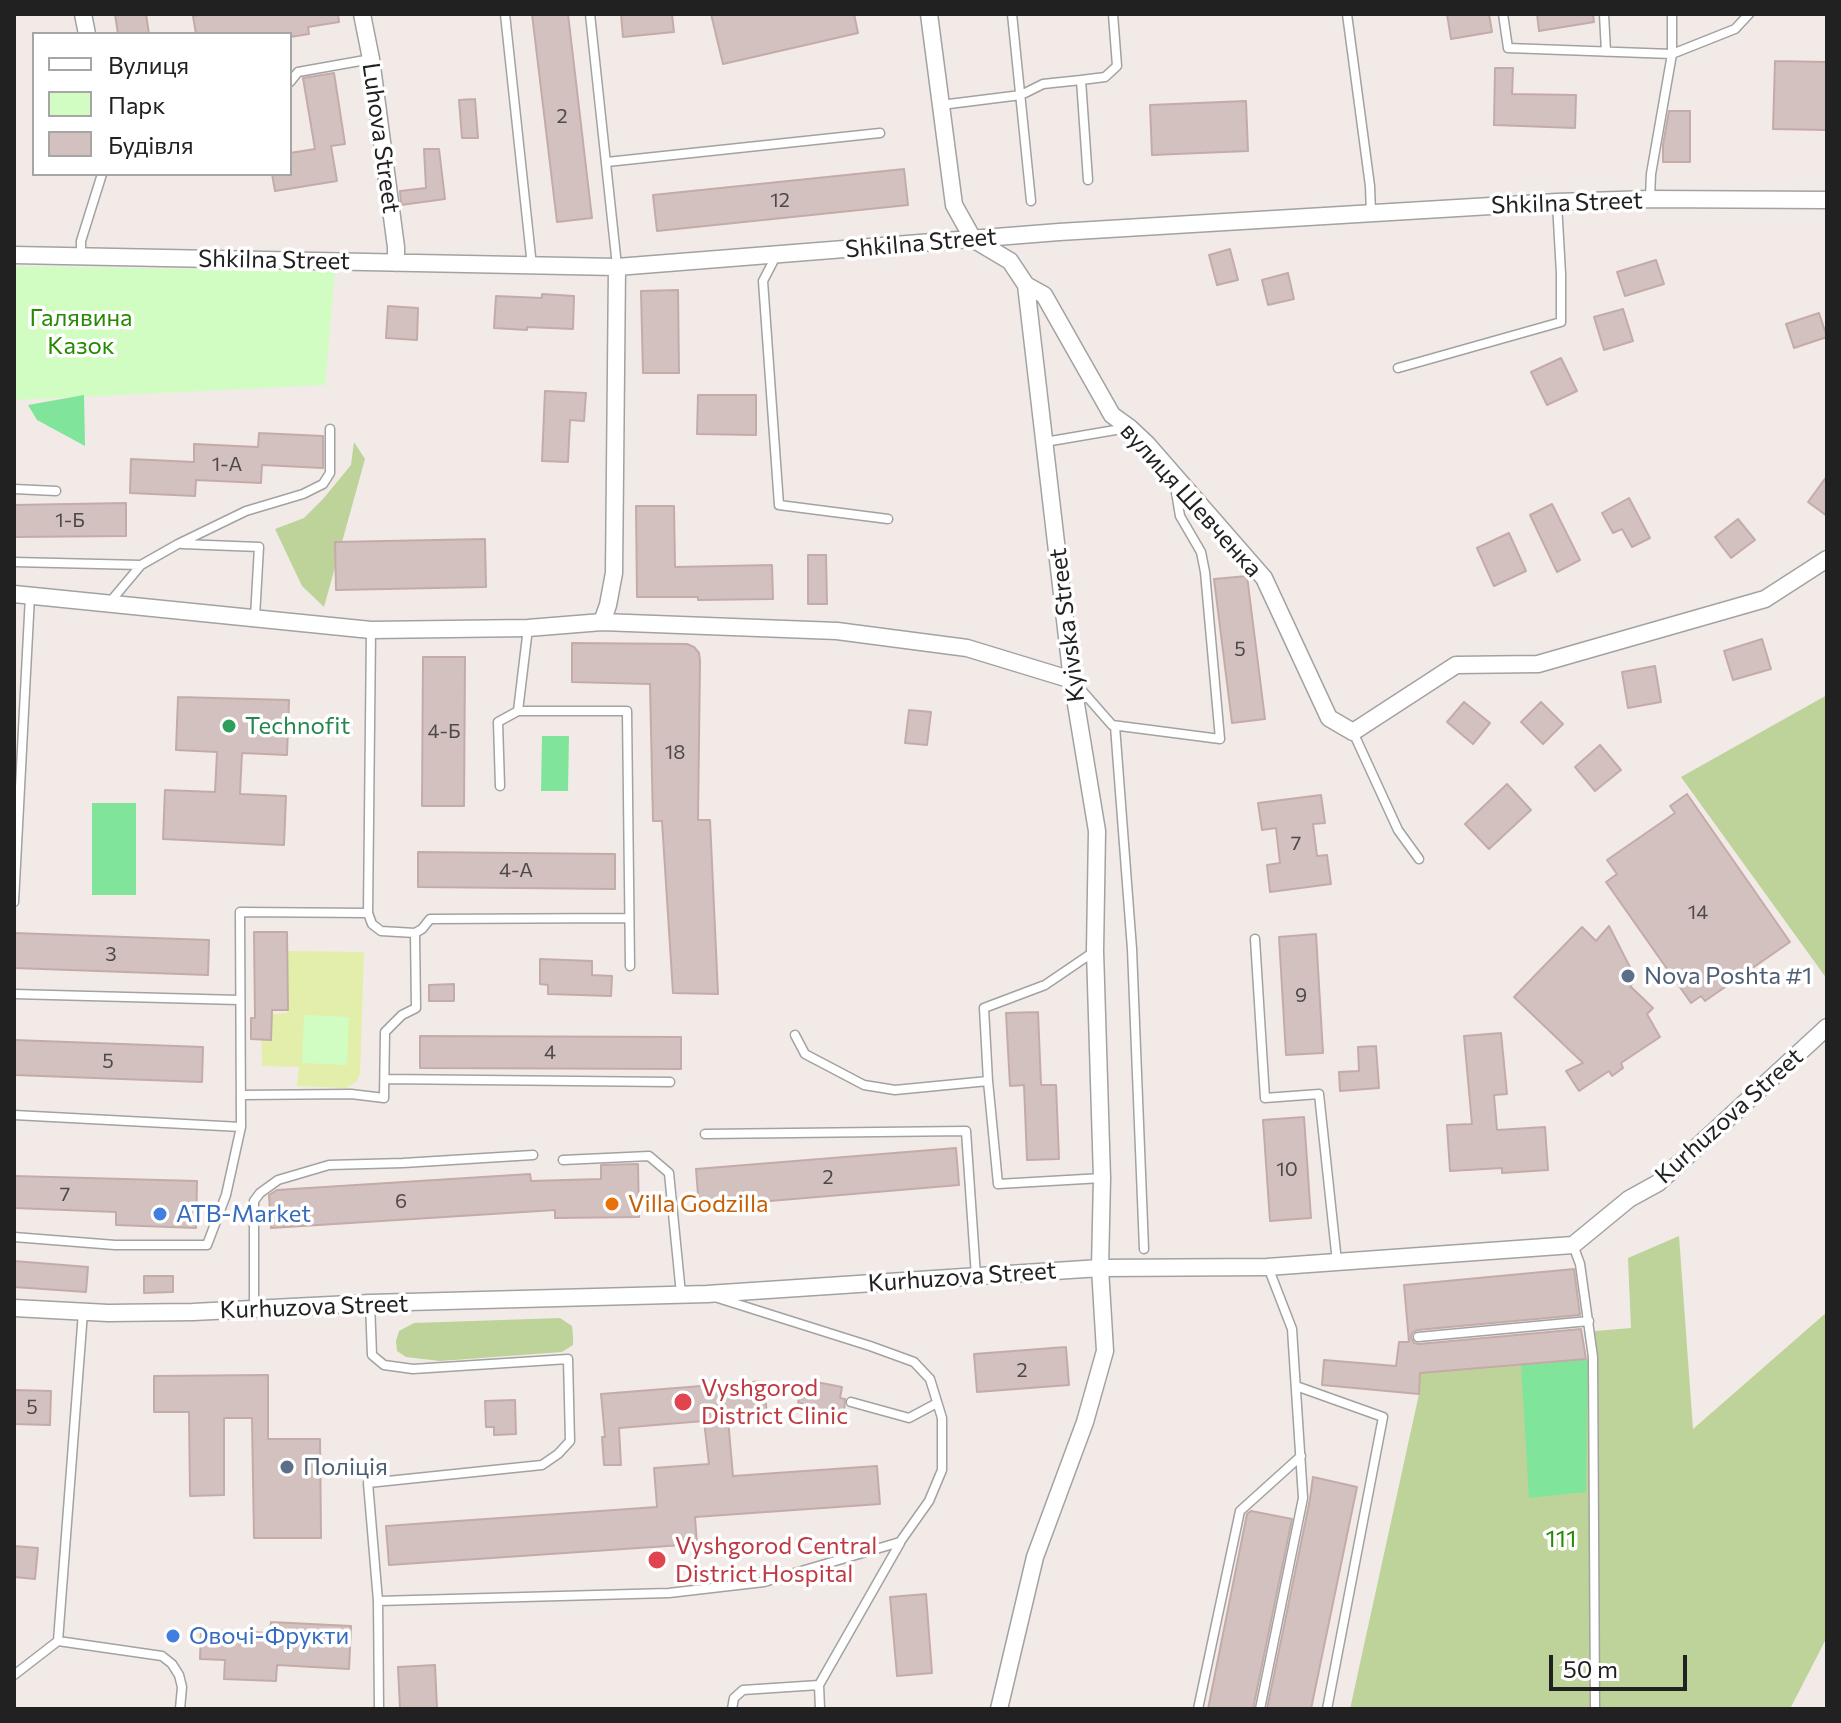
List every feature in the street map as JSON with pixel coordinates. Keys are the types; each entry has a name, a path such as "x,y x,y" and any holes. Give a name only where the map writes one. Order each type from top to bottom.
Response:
{"street":[{"name":"Luhova Street","path":"362,14 371,59 396,263"},
{"path":"929,14 954,205 973,239 1010,261 1026,285"},
{"name":"Shkilna Street","path":"14,255 617,267 973,239 1557,202 1827,200"},
{"path":"602,622 614,573 617,267"},
{"name":"вулиця Шевченка","path":"1026,285 1044,295 1112,415 1147,444 1264,578 1329,718 1353,732"},
{"name":"Kyivska Street","path":"999,1709 1035,1557 1085,1422 1105,1351 1100,1268 1102,1178 1095,951 1097,831 1072,680 1026,285"},
{"path":"1353,732 1456,665 1538,664 1765,599 1827,559"},
{"path":"22,594 371,630 528,628 602,622 837,631 967,648 1072,680"},
{"name":"Kurhuzova Street","path":"14,1308 108,1313 707,1294 1100,1268 1267,1267 1573,1245 1629,1199 1658,1183 1827,1027"}],"lane":[{"path":"505,14 532,266"},
{"path":"590,14 617,267"},
{"path":"1012,14 1031,201"},
{"path":"941,105 1021,95 1043,84 1105,77 1117,66 1113,14"},
{"path":"1347,14 1371,214"},
{"path":"1503,14 1508,48 1672,54 1735,29 1749,14"},
{"path":"1604,14 1606,52"},
{"path":"1649,199 1672,54 1672,14"},
{"path":"292,80 298,72 371,59"},
{"path":"1081,80 1088,180"},
{"path":"607,162 880,133"},
{"path":"81,257 81,241 101,176"},
{"path":"1398,368 1561,322 1557,202"},
{"path":"776,255 763,281 779,505 888,519"},
{"path":"1045,442 1130,428"},
{"path":"110,603 141,565 178,544 246,511 303,494 323,484 330,473 330,429"},
{"path":"1072,680 1112,725 1220,739 1205,572 1201,552 1180,516 1173,474"},
{"path":"14,489 56,491"},
{"path":"178,544 259,547 255,617"},
{"path":"14,562 141,565"},
{"path":"14,902 22,594"},
{"path":"518,711 528,628"},
{"path":"371,630 368,913 372,924 381,931 415,933 430,919 629,918"},
{"path":"500,786 498,722 518,711 627,711 630,966"},
{"path":"1115,726 1132,949 1144,1249"},
{"path":"1353,732 1398,830 1419,859"},
{"path":"14,1237 115,1245 207,1245 226,1195 241,1127 240,912 368,913"},
{"path":"241,1095 351,1094 384,1098 385,1032 402,1015 416,1008 415,933"},
{"path":"1255,939 1265,1098 1319,1094 1337,1262"},
{"path":"1095,951 1045,985 984,1008 998,1184 1102,1178"},
{"path":"14,994 239,1000"},
{"path":"795,1035 805,1054 864,1085 895,1090 988,1081"},
{"path":"385,1079 670,1082"},
{"path":"14,1115 241,1127"},
{"path":"705,1134 966,1131 976,1276"},
{"path":"254,1309 254,1201 278,1180 329,1165 533,1155"},
{"path":"563,1160 649,1156 669,1173 681,1295"},
{"path":"1573,1245 1580,1264 1593,1357 1595,1709"},
{"path":"1260,1709 1303,1498 1292,1329 1267,1267"},
{"path":"707,1294 914,1362 930,1379 942,1418 942,1470 929,1501 900,1542 819,1685 820,1709"},
{"path":"370,1303 372,1355 384,1365 413,1369 568,1359 570,1441 542,1465 368,1483 378,1601 379,1709"},
{"path":"58,1641 83,1312"},
{"path":"1418,1337 1589,1321"},
{"path":"1296,1386 1383,1417 1327,1709"},
{"path":"851,1402 909,1418 937,1403"},
{"path":"1198,1709 1240,1511 1301,1456"},
{"path":"378,1601 669,1593 764,1582 900,1542"},
{"path":"14,1675 58,1641 162,1656 179,1675 182,1687 180,1709"},
{"path":"732,1709 734,1698 743,1690 819,1685"}],"green space":[{"name":"Галявина Казок","path":"14,266 335,271 325,385 14,400"},
{"path":"84,395 85,446 37,420 28,405"},
{"path":"354,442 365,459 324,607 302,586 275,529 304,518 323,499 351,465"},
{"path":"1827,695 1827,979 1681,777"},
{"path":"542,736 569,736 568,791 541,791"},
{"path":"92,803 136,803 136,895 92,895"},
{"path":"287,951 364,952 360,1074 356,1082 346,1088 297,1086 299,1067 262,1066 261,1015 287,1013"},
{"path":"304,1015 349,1017 347,1065 302,1063"},
{"name":"111","path":"1679,1236 1693,1429 1827,1312 1827,1637 1790,1709 1350,1709 1419,1394 1420,1373 1588,1359 1584,1332 1631,1328 1628,1258"},
{"path":"560,1318 572,1326 573,1337 573,1345 562,1352 440,1361 406,1357 397,1351 399,1331 414,1323"},
{"path":"1588,1359 1586,1492 1529,1498 1521,1365"}],"building":[{"path":"115,14 146,14 149,32 118,32"},
{"path":"338,14 339,22 308,27 309,34 292,37 292,32 196,32 193,16"},
{"path":"532,14 568,14 592,218 557,222"},
{"path":"621,14 672,14 674,32 623,37"},
{"path":"711,14 854,14 858,33 723,64"},
{"path":"1447,14 1489,14 1492,32 1451,39"},
{"path":"1537,14 1593,14 1594,22 1539,31"},
{"path":"1775,61 1827,62 1827,130 1773,129"},
{"path":"1495,68 1513,68 1512,94 1576,95 1575,128 1494,125"},
{"path":"334,73 345,144 331,146 337,181 275,191 272,176 292,176 292,153 315,149 303,78"},
{"path":"475,99 478,138 462,138 459,100"},
{"path":"1246,101 1248,151 1152,155 1150,105"},
{"path":"1669,111 1690,111 1690,162 1663,162"},
{"path":"424,149 439,149 445,199 401,205 400,191 426,188"},
{"path":"904,169 908,205 657,231 653,195"},
{"path":"1230,249 1238,280 1217,285 1209,255"},
{"path":"1656,260 1664,284 1625,296 1617,272"},
{"path":"1288,273 1294,299 1268,305 1262,280"},
{"path":"678,290 679,373 643,373 641,291"},
{"path":"542,294 574,296 573,329 494,328 496,296 542,298"},
{"path":"388,306 418,308 417,340 386,338"},
{"path":"1623,309 1633,341 1604,350 1594,317"},
{"path":"1819,313 1827,337 1794,348 1786,324"},
{"path":"1561,358 1577,391 1547,405 1531,372"},
{"path":"545,391 586,393 584,421 570,420 568,462 542,461"},
{"path":"698,395 756,395 756,435 697,434"},
{"path":"259,433 323,436 323,468 262,465 261,483 196,480 195,496 130,493 131,459 194,462 194,444 258,447"},
{"path":"1827,476 1827,516 1808,502"},
{"path":"1629,498 1650,538 1632,547 1622,529 1613,533 1602,513"},
{"path":"126,503 126,536 14,537 14,505"},
{"path":"1552,504 1580,560 1557,572 1530,515"},
{"path":"636,506 674,506 675,567 772,565 773,599 637,597"},
{"path":"1738,519 1755,540 1731,558 1715,537"},
{"path":"1509,533 1526,571 1494,586 1477,548"},
{"path":"485,539 486,587 336,590 335,542"},
{"path":"808,555 826,555 827,604 808,604"},
{"path":"1247,576 1265,719 1232,723 1214,579"},
{"path":"1762,639 1771,669 1733,680 1724,651"},
{"path":"572,643 687,644 699,653 698,820 710,820 718,994 673,993 662,821 653,821 650,684 572,682"},
{"path":"423,657 465,657 464,806 422,806"},
{"path":"1655,666 1661,702 1628,708 1622,672"},
{"path":"178,697 289,700 287,755 242,753 240,794 286,796 284,845 163,839 165,790 215,792 217,752 176,750"},
{"path":"1464,702 1490,723 1473,744 1447,722"},
{"path":"1541,702 1563,724 1543,744 1521,722"},
{"path":"909,710 931,712 927,745 905,743"},
{"path":"1600,745 1621,770 1595,791 1575,767"},
{"path":"1507,784 1531,810 1489,849 1465,824"},
{"path":"1687,794 1790,942 1705,1001 1701,996 1691,1003 1606,882 1617,874 1607,860 1675,813 1670,806"},
{"path":"1321,795 1325,823 1313,824 1317,856 1327,855 1331,884 1270,892 1267,865 1280,863 1276,828 1262,830 1258,803"},
{"path":"418,852 615,854 615,889 418,887"},
{"path":"1609,926 1636,979 1630,986 1653,1008 1647,1014 1660,1037 1621,1063 1623,1068 1612,1076 1609,1071 1579,1091 1566,1071 1583,1063 1514,997 1582,927 1596,941"},
{"path":"254,932 287,932 288,1010 272,1010 271,1040 251,1039 251,1018 255,1018"},
{"path":"14,933 209,940 208,975 14,968"},
{"path":"1316,934 1323,1053 1286,1055 1279,937"},
{"path":"540,959 592,961 592,975 612,976 611,996 548,994 548,985 540,984"},
{"path":"454,984 454,1001 429,1001 429,985"},
{"path":"1038,1012 1041,1085 1056,1085 1059,1159 1027,1160 1024,1085 1010,1086 1006,1013"},
{"path":"1501,1033 1507,1094 1494,1095 1497,1130 1545,1127 1548,1170 1502,1173 1502,1168 1450,1171 1447,1125 1472,1124 1464,1036"},
{"path":"420,1036 681,1037 681,1069 420,1068"},
{"path":"14,1040 203,1047 202,1082 14,1075"},
{"path":"1376,1046 1379,1088 1340,1091 1339,1072 1359,1071 1358,1047"},
{"path":"1304,1117 1311,1218 1270,1221 1263,1120"},
{"path":"956,1148 959,1185 699,1207 696,1169"},
{"path":"638,1164 639,1217 555,1218 555,1210 271,1228 269,1195 277,1190 530,1174 531,1181 601,1179 601,1165"},
{"path":"14,1176 197,1181 196,1228 116,1225 116,1212 14,1208"},
{"path":"14,1261 88,1267 86,1292 14,1287"},
{"path":"1574,1269 1580,1315 1417,1330 1411,1338 1419,1344 1581,1329 1586,1359 1420,1373 1419,1394 1322,1385 1324,1360 1396,1366 1399,1342 1409,1342 1404,1285"},
{"path":"144,1276 173,1276 173,1292 144,1293"},
{"path":"1066,1347 1069,1385 977,1392 974,1354"},
{"name":"Поліція","path":"268,1375 268,1439 320,1439 321,1538 254,1538 252,1418 224,1418 224,1495 190,1496 189,1412 154,1412 154,1376"},
{"path":"764,1381 767,1416 728,1419 733,1476 877,1466 880,1504 695,1517 697,1544 389,1565 386,1526 657,1507 654,1468 709,1464 704,1421 619,1428 621,1465 604,1465 601,1394"},
{"path":"811,1381 842,1387 840,1398 845,1399 844,1414 835,1412 833,1421 804,1415 806,1405 798,1403 801,1389 809,1390"},
{"path":"14,1390 51,1391 50,1425 14,1424"},
{"path":"515,1400 516,1434 494,1435 494,1427 486,1427 485,1401"},
{"path":"1313,1477 1357,1487 1311,1709 1267,1709 1310,1499"},
{"path":"1251,1511 1292,1519 1253,1709 1208,1709 1247,1514"},
{"path":"14,1546 38,1548 35,1579 14,1577"},
{"path":"926,1594 932,1673 897,1676 890,1597"},
{"path":"271,1622 351,1626 349,1669 277,1665 276,1681 224,1679 225,1660 200,1659 201,1630 270,1633"},
{"path":"435,1665 437,1709 400,1709 398,1667"}],"place":[{"name":"Technofit","path":"229,726"},
{"name":"Nova Poshta #1","path":"1628,976"},
{"name":"Villa Godzilla","path":"612,1204"},
{"name":"ATB-Market","path":"160,1214"},
{"name":"Vyshgorod District Clinic","path":"683,1402"},
{"name":"Поліція","path":"287,1467"},
{"name":"Vyshgorod Central District Hospital","path":"657,1560"},
{"name":"Овочі-Фрукти","path":"173,1636"}]}
